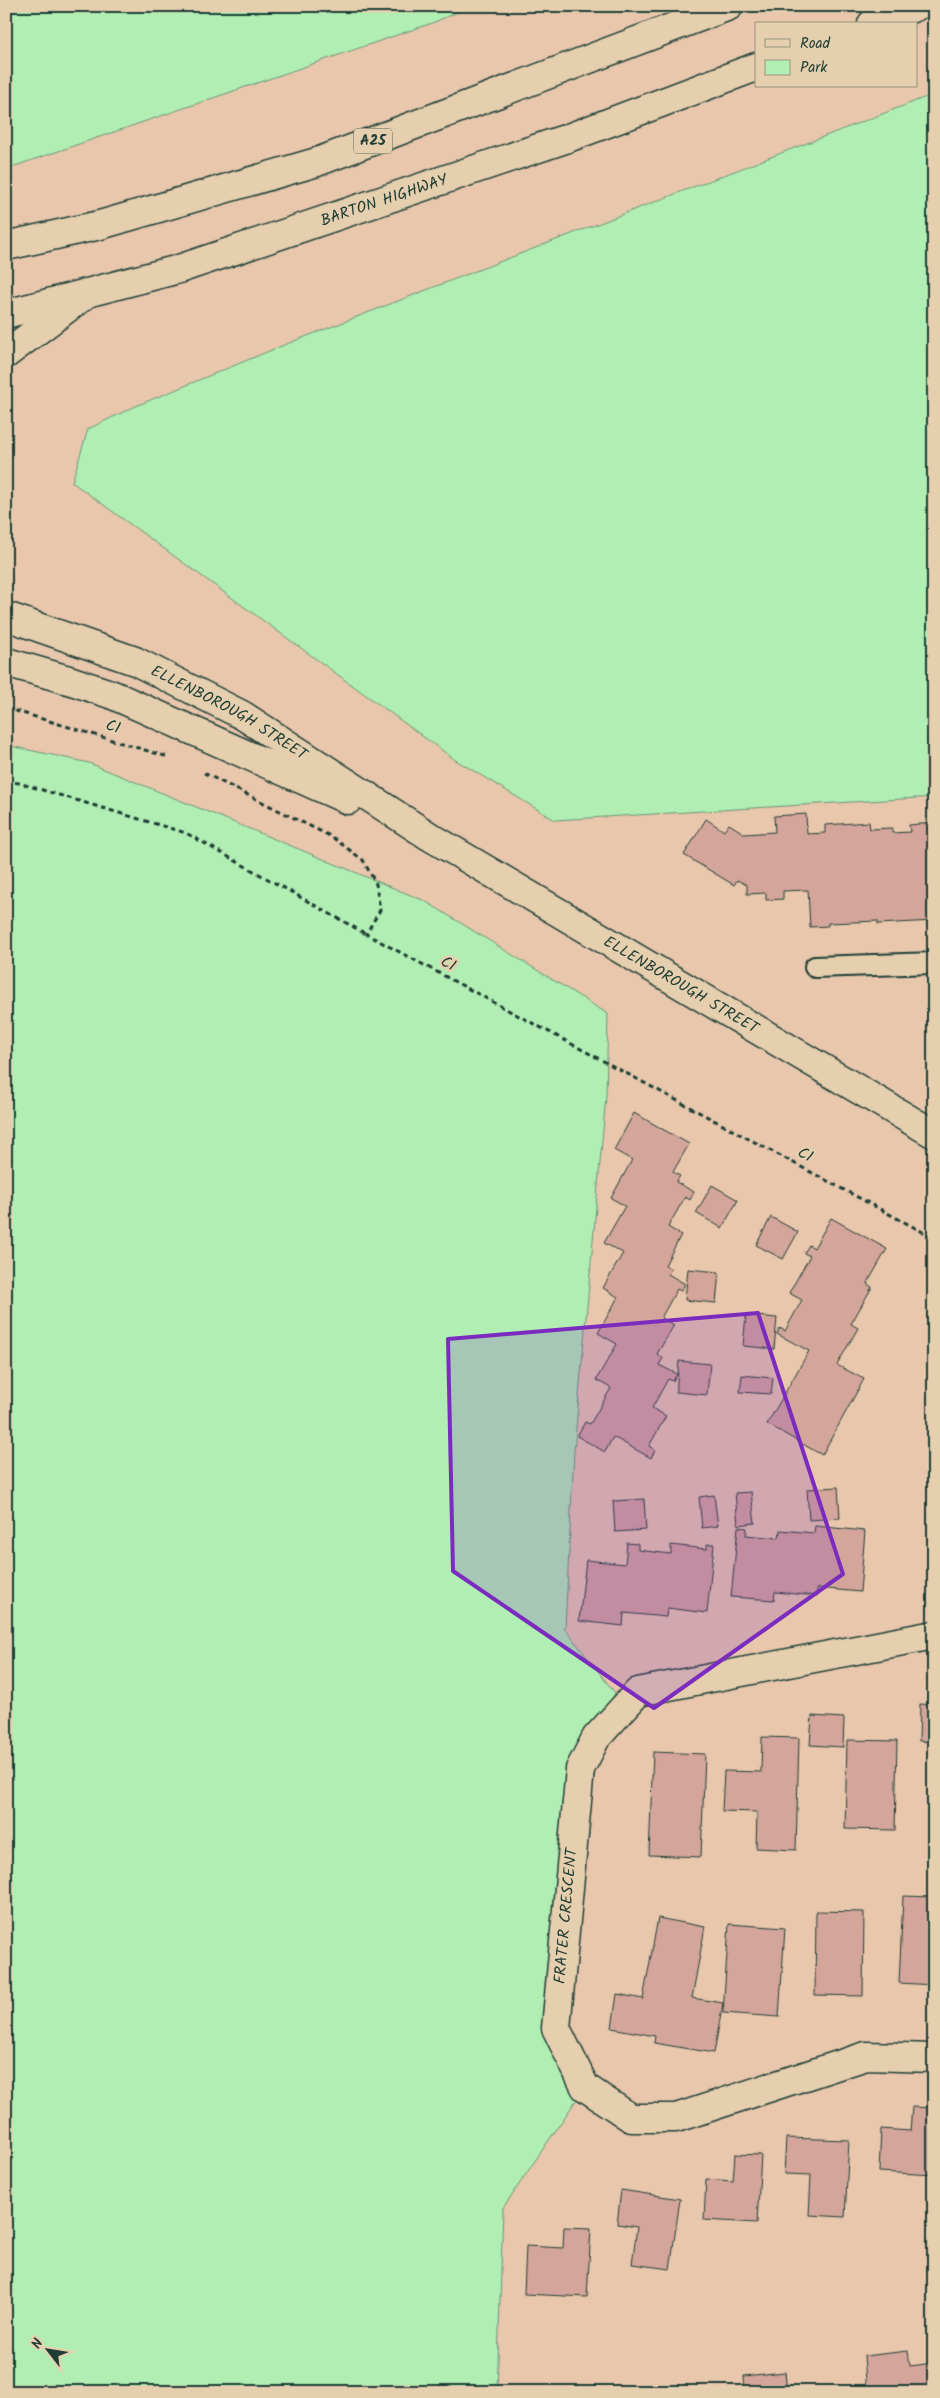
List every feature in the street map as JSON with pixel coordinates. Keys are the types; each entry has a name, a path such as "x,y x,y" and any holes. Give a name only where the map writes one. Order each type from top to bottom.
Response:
{"main road":[{"name":"A25","path":"6,246 100,225 317,162 729,6"},
{"path":"877,22 917,6"},
{"name":"BARTON HIGHWAY","path":"6,314 179,269 558,141 755,67"},
{"path":"6,354 86,294"},
{"name":"ELLENBOROUGH STREET","path":"9,617 135,661 242,715 429,836 934,1134"},
{"name":"ELLENBOROUGH STREET","path":"6,662 113,695 429,836"},
{"name":"FRATER CRESCENT","path":"934,1635 638,1692 596,1738 580,1768 556,2028 585,2087 631,2118 676,2118 866,2056 934,2058"}],"lane":[{"path":"815,967 934,963"}],"path":[{"name":"C1","path":"6,708 176,760"},
{"path":"202,773 332,837 363,860 376,884 380,910 366,934"},
{"name":"C1","path":"6,781 19,783 186,833 366,934 934,1238"}],"highlighted area":[{"path":"758,1313 843,1574 654,1708 453,1571 448,1339"}],"green space":[{"path":"6,6 472,6 432,23 6,169"},
{"path":"934,94 934,797 555,820 454,759 72,482 88,429 136,406 279,347"},
{"path":"6,745 89,763 425,901 608,1014 606,1096 574,1451 565,1629 615,1693 580,1769 556,2028 585,2087 503,2208 497,2392 6,2392"}],"building":[{"path":"806,814 807,834 825,833 825,825 869,822 870,829 892,828 892,833 910,832 909,825 934,823 934,921 878,924 878,921 828,923 828,926 810,927 808,890 783,891 783,899 766,900 766,893 747,894 747,885 737,880 734,885 684,855 706,819 724,831 729,824 745,834 775,832 774,816"},
{"path":"634,1113 689,1144 673,1172 680,1176 676,1182 694,1192 690,1200 685,1197 668,1227 681,1235 665,1265 671,1269 668,1274 685,1284 681,1291 677,1289 661,1318 674,1325 657,1354 663,1358 659,1365 677,1374 673,1381 668,1379 652,1408 666,1416 649,1446 655,1450 651,1458 613,1437 605,1452 577,1436 585,1422 590,1424 611,1388 596,1380 617,1344 598,1333 618,1297 603,1288 623,1253 604,1243 625,1206 611,1198 632,1160 614,1150"},
{"path":"712,1185 738,1200 722,1228 696,1213"},
{"path":"771,1217 798,1232 783,1259 756,1245"},
{"path":"831,1218 887,1249 867,1284 872,1287 851,1324 858,1328 837,1365 864,1379 822,1455 767,1424 809,1351 777,1334 780,1328 785,1331 802,1300 789,1293 810,1256 804,1253 809,1245 814,1248"},
{"path":"688,1269 719,1272 716,1303 685,1300"},
{"path":"746,1315 777,1318 774,1349 743,1346"},
{"path":"679,1361 710,1364 707,1395 676,1392"},
{"path":"742,1375 773,1378 771,1394 740,1392"},
{"path":"838,1487 840,1518 809,1520 807,1489"},
{"path":"751,1492 755,1523 738,1525 735,1493"},
{"path":"714,1495 718,1526 702,1528 699,1497"},
{"path":"644,1499 646,1530 615,1532 613,1501"},
{"path":"815,1526 865,1531 860,1592 817,1588 817,1596 775,1592 774,1600 731,1597 738,1527 747,1528 746,1535 779,1538 780,1530 814,1533"},
{"path":"627,1543 638,1544 638,1550 671,1554 671,1545 707,1549 707,1544 714,1544 707,1613 667,1608 666,1617 624,1613 623,1626 579,1621 586,1560 625,1564"},
{"path":"920,1704 934,1705 934,1742 919,1741"},
{"path":"812,1716 844,1718 843,1747 810,1745"},
{"path":"762,1737 799,1738 796,1850 756,1848 757,1812 722,1811 724,1771 761,1772"},
{"path":"847,1740 897,1741 895,1830 845,1829"},
{"path":"653,1752 705,1754 701,1857 649,1855"},
{"path":"903,1896 934,1897 934,1985 899,1983"},
{"path":"816,1911 864,1912 863,1996 815,1995"},
{"path":"658,1918 705,1927 692,1998 723,2003 714,2053 654,2043 655,2036 612,2028 617,1994 643,1999"},
{"path":"729,1924 785,1928 779,2017 723,2013"},
{"path":"912,2107 934,2108 934,2175 879,2172 881,2129 910,2131"},
{"path":"786,2138 849,2140 845,2217 809,2215 811,2175 784,2174"},
{"path":"735,2154 761,2155 757,2223 704,2220 706,2179 733,2181"},
{"path":"621,2190 680,2199 670,2269 632,2264 637,2227 617,2224"},
{"path":"564,2227 591,2228 587,2297 524,2294 526,2246 563,2248"},
{"path":"908,2351 910,2366 934,2363 934,2392 867,2392 864,2356"},
{"path":"785,2372 787,2392 745,2392 744,2376"}]}
